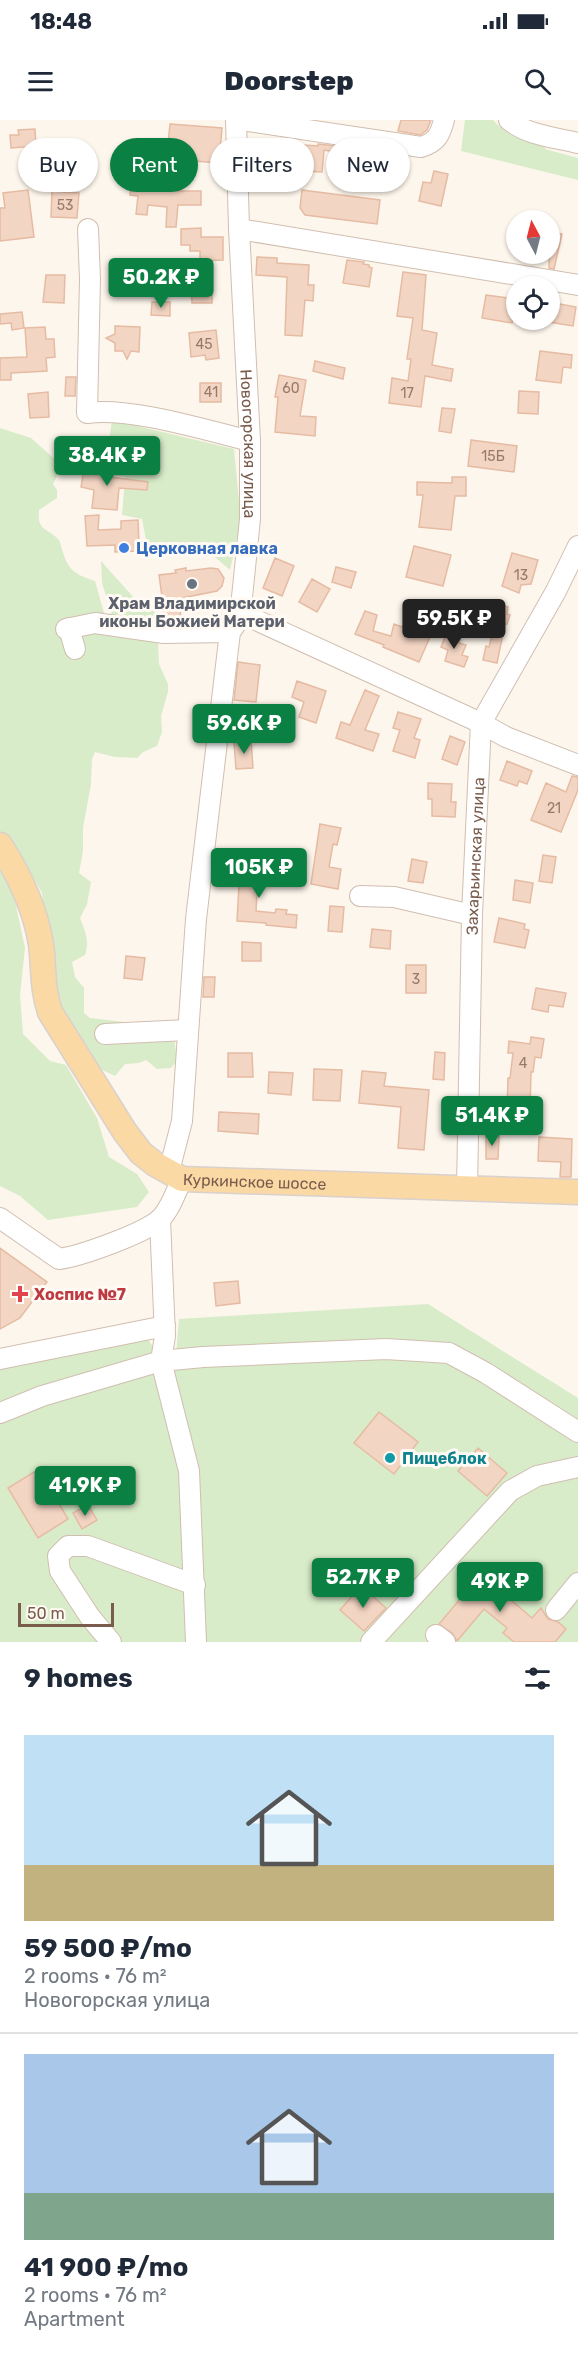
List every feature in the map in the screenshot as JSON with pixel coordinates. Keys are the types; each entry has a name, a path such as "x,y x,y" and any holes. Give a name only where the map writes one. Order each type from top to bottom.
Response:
{"main road":[{"name":"Куркинское шоссе","path":"0,845 19,875 32,907 41,944 44,993 50,1012 130,1139 141,1153 175,1175 467,1190 578,1192"}],"street":[{"path":"238,120 421,147 431,143 439,136 444,120"},
{"name":"Новогорская улица","path":"238,120 239,228 250,441 250,519 242,597 243,614"},
{"path":"509,120 519,128 528,131 577,142"},
{"path":"239,228 578,285"},
{"path":"88,229 90,279 87,413 128,414 250,441"},
{"name":"Захарьинская улица","path":"467,1190 472,915 481,723 556,591 578,546"},
{"path":"196,1642 189,1471 161,1361 165,1326 160,1219 175,1175 182,1121 187,1030 206,823 230,632 243,614 481,723 506,737 578,765"},
{"path":"75,649 68,628 95,623 164,633 230,632"},
{"path":"360,896 394,897 472,915"},
{"path":"105,1034 187,1030"},
{"path":"0,1218 59,1259 90,1252 160,1219"},
{"path":"0,1359 165,1326"},
{"path":"0,1413 42,1396 161,1361 386,1349 449,1353 486,1373 578,1432"},
{"path":"371,1642 510,1491 537,1476 578,1467"},
{"path":"111,1642 90,1617 60,1571 58,1556 68,1546 88,1546 195,1585"},
{"path":"556,1610 578,1583"}],"green space":[{"path":"465,120 493,120 515,137 524,140 526,137 545,143 545,149 578,158 578,180 461,151"},
{"path":"112,420 234,449 241,520 230,570 209,552 147,545 142,519 122,515 125,477 105,474"},
{"path":"0,428 31,438 59,463 60,470 53,484 57,490 57,498 39,510 39,522 59,540 71,568 78,574 95,581 106,620 153,637 158,642 159,664 168,684 168,692 161,716 162,732 157,746 143,752 137,758 115,757 95,752 92,759 91,784 83,828 83,851 79,873 91,882 87,904 80,918 87,945 85,955 72,962 75,977 84,988 84,1013 90,1018 176,1028 174,1037 177,1060 171,1068 157,1069 146,1060 125,1064 115,1076 96,1067 55,998 42,893 30,871 0,832"},
{"path":"101,561 135,599 157,608 156,621 112,615 102,583"},
{"path":"0,871 12,887 25,948 20,995 23,1034 50,1061 66,1065 97,1118 109,1157 137,1174 149,1192 137,1207 48,1220 20,1196 0,1186"},
{"path":"428,1304 578,1398 578,1642 0,1642 0,1352 139,1326 174,1378 179,1319"}],"building":[{"path":"401,120 431,120 427,130 420,135 398,131"},
{"path":"170,124 222,128 221,138 210,138 210,162 198,161 198,138 169,138"},
{"path":"35,129 36,138 18,138 18,147 11,148 10,135 19,135 18,130"},
{"path":"318,144 326,145 322,172 314,172 314,146 318,146"},
{"path":"434,171 448,174 441,206 419,201 423,182 431,183"},
{"path":"201,191 201,205 178,205 176,227 166,227 167,207 148,205 147,215 136,214 138,196 130,195 130,192"},
{"path":"28,192 34,237 0,241 0,208 5,208 3,193"},
{"path":"52,192 79,193 77,218 51,217"},
{"path":"302,192 380,200 377,224 305,215 300,208"},
{"path":"201,228 201,237 223,237 223,260 200,261 200,251 190,251 190,245 181,245 181,229"},
{"path":"257,257 277,258 277,263 309,265 308,285 314,285 313,301 305,300 302,336 285,335 287,277 256,275"},
{"path":"347,260 364,262 363,264 372,268 369,287 343,283"},
{"path":"549,264 555,264 554,269 549,268"},
{"path":"403,272 426,275 422,330 437,333 432,365 453,369 451,381 425,376 421,407 389,403 392,378 408,381 411,359 407,359 413,318 397,316"},
{"path":"46,275 65,275 64,303 43,302"},
{"path":"191,284 212,284 212,303 192,303"},
{"path":"486,295 506,298 506,322 482,318"},
{"path":"152,302 170,302 170,316 151,315"},
{"path":"560,304 576,307 573,326 560,324"},
{"path":"22,312 24,328 12,330 11,323 0,324 0,314"},
{"path":"115,326 140,327 139,352 131,351 127,359 123,351 115,351 115,343 106,338 115,334"},
{"path":"45,327 46,339 54,339 55,357 46,358 47,371 11,373 11,380 0,380 0,358 27,357 25,328"},
{"path":"216,330 219,358 206,360 205,355 191,357 189,333"},
{"path":"540,351 572,355 571,368 563,367 561,383 536,380"},
{"path":"315,361 345,368 343,379 313,371"},
{"path":"279,375 306,380 300,416 316,417 315,436 275,432 278,397 275,397"},
{"path":"66,377 76,377 75,396 65,396"},
{"path":"200,383 221,383 221,402 200,402"},
{"path":"519,391 539,392 538,414 518,413"},
{"path":"48,392 49,417 30,418 28,394"},
{"path":"442,408 455,409 451,433 439,431"},
{"path":"471,440 517,446 514,472 468,466"},
{"path":"85,462 104,466 102,476 148,482 147,490 119,488 117,510 92,508 94,490 81,487"},
{"path":"452,477 466,477 466,496 455,496 451,530 419,527 423,495 417,495 417,482 452,483"},
{"path":"99,515 98,530 121,529 121,521 138,520 139,544 134,544 135,551 115,552 115,545 87,546 85,516"},
{"path":"414,546 451,555 443,586 406,577"},
{"path":"512,553 538,560 531,584 521,585 519,593 502,586"},
{"path":"275,558 294,566 282,596 263,588"},
{"path":"336,567 356,572 351,588 332,582"},
{"name":"Храм Владимирской иконы Божией Матери","path":"186,568 186,571 218,569 224,578 222,586 217,591 182,598 180,619 165,618 159,575 176,573 175,570"},
{"path":"312,579 330,589 317,612 299,602"},
{"path":"500,605 508,607 507,614 510,615 505,624 497,663 483,660 486,646 489,647"},
{"path":"365,611 377,615 373,631 391,636 394,624 430,637 419,662 355,634"},
{"path":"447,632 461,637 459,643 466,645 462,655 468,657 464,667 445,661 448,650 441,647"},
{"path":"238,662 260,665 256,702 234,700"},
{"path":"297,681 326,691 316,723 299,717 304,702 292,697"},
{"path":"365,690 379,696 365,730 379,734 373,751 336,738 341,722 350,725"},
{"path":"398,712 421,719 414,738 420,740 415,758 393,751 400,730 393,728"},
{"path":"450,736 465,742 457,765 442,759"},
{"path":"251,740 253,768 236,769 234,742"},
{"path":"507,761 532,771 527,784 519,781 517,786 500,780"},
{"path":"572,776 578,777 578,790 561,832 531,820 546,783 566,792"},
{"path":"428,783 452,784 451,802 456,802 455,817 432,816 432,799 428,799"},
{"path":"320,824 341,828 337,845 333,844 329,867 341,869 338,889 311,884"},
{"path":"543,855 556,857 552,883 539,881"},
{"path":"249,857 269,860 266,877 258,876 256,911 275,913 276,909 287,910 286,914 297,915 296,928 237,921 239,885 245,885"},
{"path":"412,859 427,862 423,883 408,881"},
{"path":"515,880 533,883 530,903 513,900"},
{"path":"330,906 344,907 342,932 328,931"},
{"path":"499,918 525,924 524,929 529,930 525,948 494,942"},
{"path":"372,929 391,931 390,949 370,947"},
{"path":"242,942 261,943 261,961 242,961"},
{"path":"126,956 145,958 142,980 124,978"},
{"path":"406,965 426,965 426,993 406,993"},
{"path":"204,977 215,977 214,997 203,997"},
{"path":"536,988 566,993 563,1007 549,1005 548,1012 532,1009"},
{"path":"531,1037 544,1039 541,1058 535,1057 533,1072 531,1072 530,1110 507,1110 508,1078 510,1078 513,1053 508,1053 509,1041 530,1044"},
{"path":"435,1052 445,1053 444,1080 433,1079"},
{"path":"228,1053 252,1053 253,1077 228,1077"},
{"path":"314,1069 342,1070 340,1101 313,1100"},
{"path":"362,1071 386,1073 384,1086 429,1090 424,1150 398,1148 401,1107 359,1103"},
{"path":"269,1072 293,1073 291,1095 268,1093"},
{"path":"219,1112 259,1114 258,1134 218,1131"},
{"path":"486,1135 499,1136 498,1159 486,1159"},
{"path":"539,1137 572,1139 571,1177 560,1177 561,1162 538,1161"},
{"name":"Хоспис №7","path":"0,1248 47,1282 20,1318 0,1329"},
{"path":"238,1281 240,1303 216,1306 214,1283"},
{"name":"Пищеблок","path":"379,1412 418,1442 394,1474 354,1443"},
{"path":"478,1448 507,1473 487,1496 458,1471"},
{"path":"39,1469 68,1519 38,1538 8,1488"},
{"path":"88,1505 97,1520 82,1529 73,1513"},
{"path":"487,1567 504,1581 498,1589 532,1618 541,1608 548,1619 558,1622 566,1629 555,1642 514,1642 503,1633 507,1628 484,1609 457,1641 452,1633 439,1624"},
{"path":"361,1586 386,1608 364,1631 340,1610"}],"place":[{"name":"Церковная лавка","path":"124,548"},
{"name":"Храм Владимирской иконы Божией Матери","path":"192,584"},
{"name":"Хоспис №7","path":"20,1294"},
{"name":"Пищеблок","path":"390,1458"}]}
